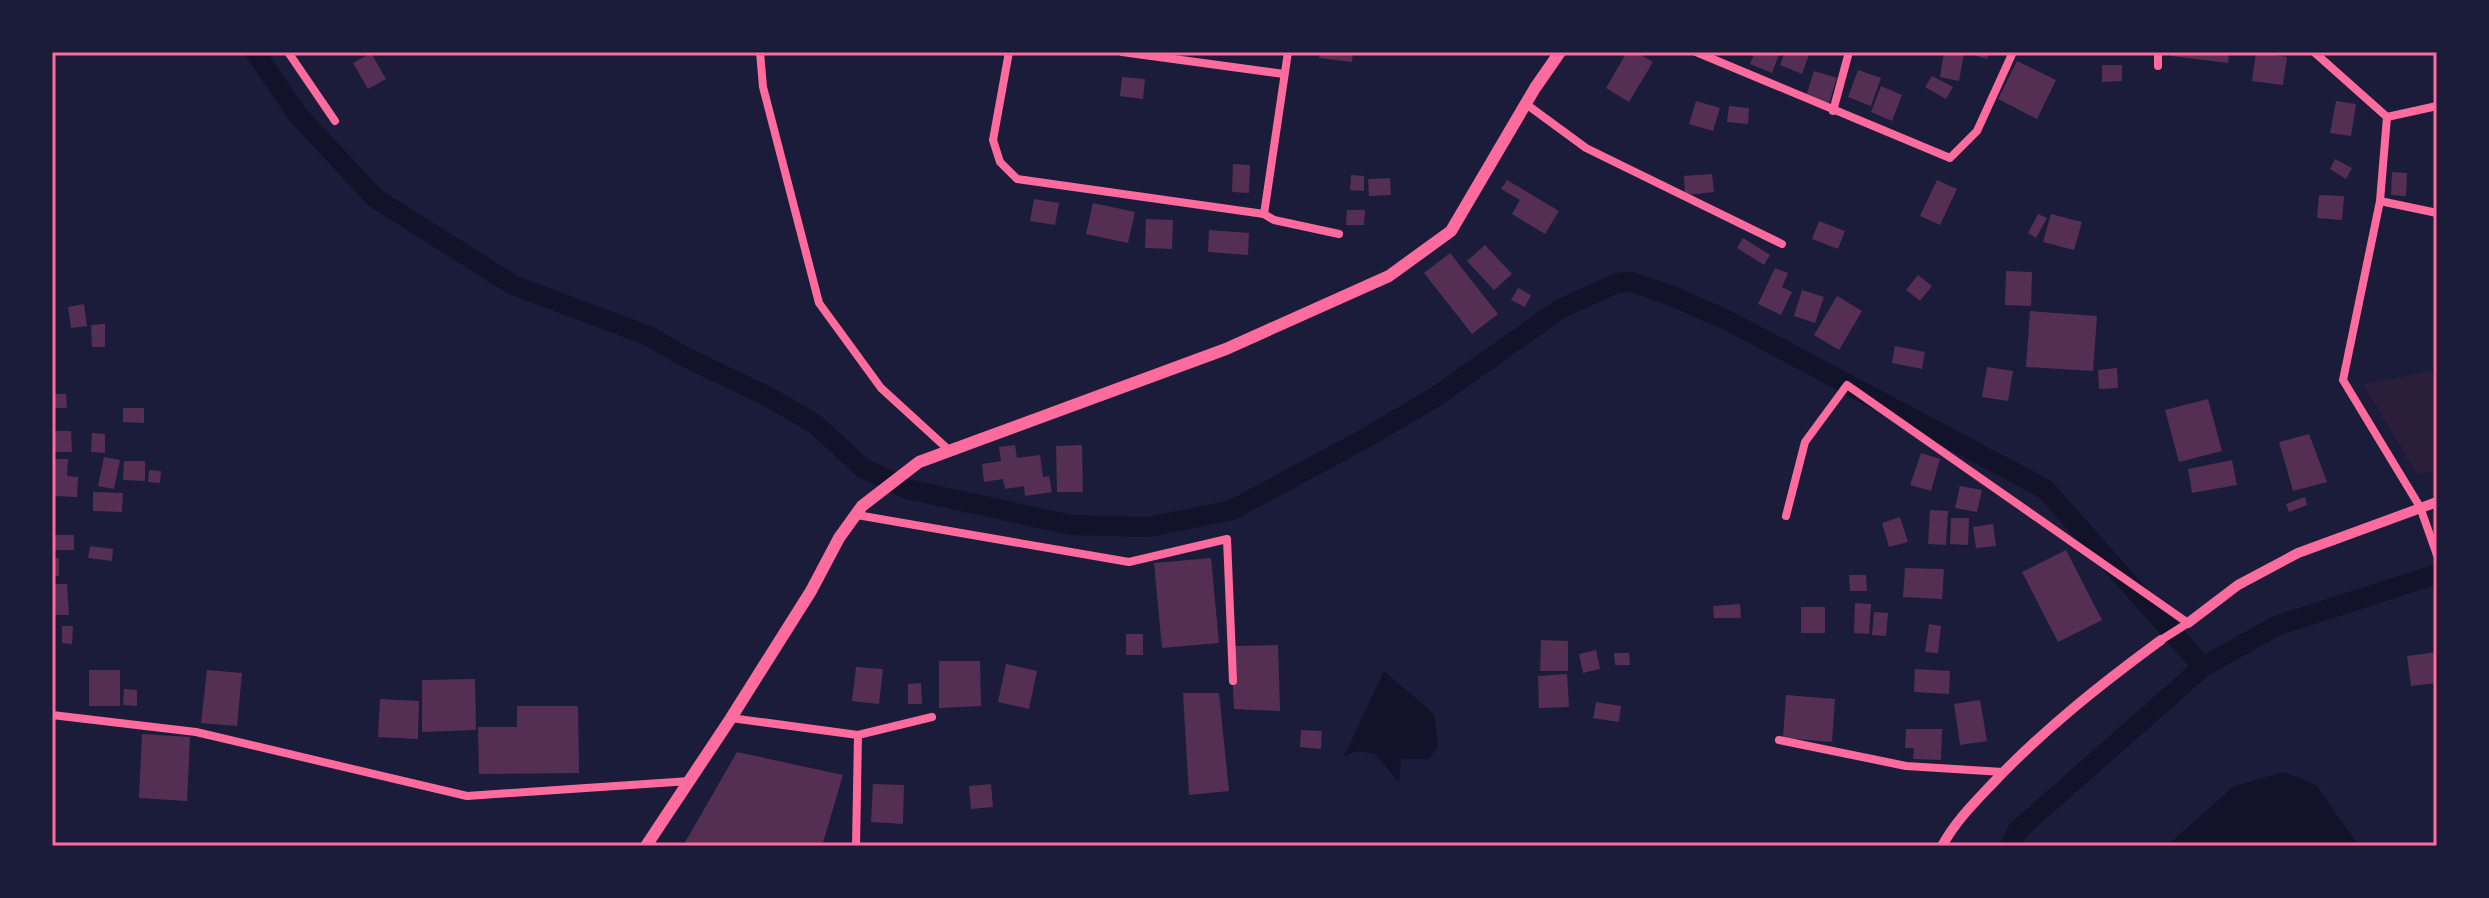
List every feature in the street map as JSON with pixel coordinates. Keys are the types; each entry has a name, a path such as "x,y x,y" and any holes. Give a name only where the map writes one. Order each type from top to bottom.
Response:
{"main road":[{"path":"646,846 731,718 811,591 839,538 860,510 919,462 1226,349 1389,276 1451,231 1560,52"}],"street":[{"path":"288,52 335,121"},
{"path":"760,52 763,87 819,303 881,388 952,452"},
{"path":"1009,52 993,140 1000,162 1017,179 1264,214 1274,220 1339,234"},
{"path":"1122,52 1284,74"},
{"path":"1264,214 1288,52"},
{"path":"1696,52 1950,158 1977,131 2013,52"},
{"path":"1833,111 1849,52"},
{"path":"2158,52 2158,66"},
{"path":"2314,52 2387,117"},
{"path":"1526,104 1586,148 1782,244"},
{"path":"2387,117 2437,106"},
{"path":"2387,117 2380,201 2343,380 2420,507 2437,555"},
{"path":"2380,201 2437,213"},
{"path":"1786,516 1805,442 1847,385 2188,623"},
{"path":"1942,846 1955,823 2022,752 2106,680 2238,585 2298,553 2437,502"},
{"path":"860,510 1129,562 1227,539 1233,681"},
{"path":"52,715 196,732 467,796 690,781"},
{"path":"731,718 858,735 932,717"},
{"path":"856,846 858,735"},
{"path":"1779,740 1906,766 2003,772"}],"shaded area":[{"path":"2437,370 2437,471 2417,474 2363,384"},
{"path":"1384,671 1434,714 1438,746 1429,759 1401,759 1399,782 1375,754 1357,751 1344,756"},
{"path":"2284,772 2316,785 2359,846 2167,846 2234,786"}],"building":[{"path":"1320,52 1353,52 1352,62 1319,58"},
{"path":"1627,52 1636,52 1653,62 1629,102 1606,88"},
{"path":"1755,52 1780,52 1772,73 1750,64"},
{"path":"1785,52 1810,52 1802,74 1780,65"},
{"path":"1944,52 1964,54 1959,81 1940,77"},
{"path":"1964,52 1989,52 1987,59"},
{"path":"2171,52 2229,52 2228,63 2171,56"},
{"path":"2256,52 2287,57 2283,85 2252,81"},
{"path":"371,53 386,79 368,89 353,63"},
{"path":"2017,61 2056,80 2037,119 1998,99"},
{"path":"2102,65 2122,65 2122,81 2102,82"},
{"path":"1858,70 1881,78 1871,106 1848,97"},
{"path":"1814,71 1837,78 1829,103 1806,96"},
{"path":"1932,76 1953,87 1946,99 1925,87"},
{"path":"1122,77 1145,79 1143,99 1120,96"},
{"path":"1881,86 1902,95 1892,121 1871,112"},
{"path":"1696,101 1720,108 1713,131 1689,124"},
{"path":"2336,101 2356,104 2351,136 2330,133"},
{"path":"1729,106 1749,108 1748,124 1727,122"},
{"path":"2335,159 2352,168 2346,179 2330,169"},
{"path":"1233,164 1250,165 1249,193 1232,192"},
{"path":"2392,172 2407,173 2406,196 2391,195"},
{"path":"1712,174 1714,192 1685,195 1684,176"},
{"path":"1351,175 1364,176 1364,191 1350,190"},
{"path":"1390,178 1391,195 1369,196 1368,179"},
{"path":"1507,180 1559,211 1545,234 1512,214 1520,200 1501,189"},
{"path":"1937,180 1957,189 1940,225 1920,216"},
{"path":"2319,195 2344,196 2342,220 2317,218"},
{"path":"1034,199 1059,203 1055,225 1030,221"},
{"path":"1093,203 1135,212 1128,243 1086,234"},
{"path":"1347,210 1365,210 1364,225 1346,225"},
{"path":"2038,214 2047,218 2036,238 2028,233"},
{"path":"2051,214 2082,222 2074,250 2043,242"},
{"path":"1146,219 1173,220 1172,249 1145,248"},
{"path":"1819,221 1845,231 1838,249 1812,239"},
{"path":"1209,230 1249,233 1248,255 1208,252"},
{"path":"1743,238 1770,255 1764,265 1737,248"},
{"path":"1485,245 1512,274 1494,290 1467,261"},
{"path":"1450,253 1498,314 1472,334 1424,273"},
{"path":"1775,268 1788,273 1782,287 1792,292 1781,315 1758,304"},
{"path":"2006,271 2032,272 2031,306 2005,305"},
{"path":"1918,275 1932,286 1920,301 1906,290"},
{"path":"1518,288 1531,295 1525,307 1511,300"},
{"path":"1802,290 1824,297 1815,323 1794,316"},
{"path":"1837,296 1862,311 1839,350 1814,335"},
{"path":"84,304 87,326 71,328 68,307"},
{"path":"2030,311 2097,316 2093,371 2026,367"},
{"path":"105,324 105,347 92,347 91,325"},
{"path":"1895,346 1925,352 1922,369 1892,363"},
{"path":"1987,367 2013,371 2008,401 1982,397"},
{"path":"2117,368 2118,388 2099,389 2098,370"},
{"path":"52,394 66,394 67,408 52,408"},
{"path":"2208,399 2222,451 2179,462 2165,410"},
{"path":"123,408 144,408 144,423 123,422"},
{"path":"52,431 71,431 72,452 52,452"},
{"path":"92,433 105,434 105,453 91,452"},
{"path":"2309,434 2327,482 2293,491 2279,442"},
{"path":"1015,445 1017,458 1040,455 1043,477 1049,476 1052,492 1025,496 1024,486 1005,489 1003,479 984,482 982,464 1001,461 999,447"},
{"path":"1082,445 1083,492 1057,492 1056,446"},
{"path":"1921,453 1940,459 1931,491 1910,485"},
{"path":"104,457 120,460 114,489 98,486"},
{"path":"52,459 68,459 67,476 78,477 77,497 52,496"},
{"path":"2232,460 2237,485 2192,493 2188,469"},
{"path":"124,461 145,461 145,481 123,480"},
{"path":"149,470 161,471 160,483 148,482"},
{"path":"1960,486 1982,490 1977,512 1955,508"},
{"path":"93,492 123,493 122,512 93,511"},
{"path":"2305,497 2307,505 2289,512 2286,504"},
{"path":"1930,510 1948,511 1946,545 1928,544"},
{"path":"1900,517 1908,542 1889,547 1882,523"},
{"path":"1951,518 1969,518 1968,545 1950,544"},
{"path":"1993,524 1996,546 1976,548 1973,527"},
{"path":"53,535 74,535 74,550 53,550"},
{"path":"90,546 113,549 112,561 88,558"},
{"path":"2066,550 2102,620 2058,642 2022,572"},
{"path":"52,558 59,558 59,576 52,575"},
{"path":"1211,558 1219,643 1162,648 1154,563"},
{"path":"1905,568 1944,569 1942,599 1903,597"},
{"path":"1849,575 1866,575 1867,591 1850,591"},
{"path":"52,584 67,584 69,615 52,615"},
{"path":"1855,603 1871,604 1869,634 1854,633"},
{"path":"1740,604 1741,618 1714,618 1713,606"},
{"path":"1801,607 1825,607 1825,633 1801,633"},
{"path":"1874,612 1888,613 1886,636 1872,635"},
{"path":"1929,624 1941,626 1938,653 1925,652"},
{"path":"62,626 73,626 72,644 62,643"},
{"path":"1126,634 1143,634 1143,655 1126,655"},
{"path":"1541,640 1568,641 1568,671 1540,671"},
{"path":"1278,645 1280,711 1234,709 1231,646"},
{"path":"1596,650 1600,669 1583,673 1579,654"},
{"path":"2437,652 2437,683 2411,686 2407,656"},
{"path":"1614,653 1629,653 1630,665 1615,665"},
{"path":"939,661 980,661 981,706 939,708"},
{"path":"1006,664 1037,671 1029,709 998,702"},
{"path":"856,667 883,669 879,704 852,701"},
{"path":"1915,669 1950,671 1949,694 1914,692"},
{"path":"89,670 120,670 120,706 89,706"},
{"path":"207,670 242,673 237,726 201,723"},
{"path":"1567,674 1569,707 1539,708 1538,676"},
{"path":"475,679 476,730 422,732 422,680"},
{"path":"921,683 922,704 908,704 908,684"},
{"path":"124,689 137,690 137,706 123,705"},
{"path":"1183,693 1219,693 1229,791 1189,795"},
{"path":"1786,695 1835,699 1832,742 1783,738"},
{"path":"380,699 419,701 418,739 378,737"},
{"path":"1980,700 1987,741 1960,745 1954,704"},
{"path":"1596,702 1621,706 1619,722 1593,718"},
{"path":"517,706 578,706 579,773 479,774 478,727 517,727"},
{"path":"1906,729 1942,729 1941,760 1913,759 1914,748 1905,748"},
{"path":"1301,730 1322,731 1321,749 1300,747"},
{"path":"142,734 190,737 187,801 139,798"},
{"path":"737,752 843,775 822,846 683,846"},
{"path":"873,784 904,785 903,824 871,822"},
{"path":"991,784 993,807 971,809 969,786"}],"waterway":[{"path":"255,52 297,114 375,198 513,285 649,336 685,357 767,396 815,424 863,468 907,489 1071,525 1149,527 1232,510 1434,398 1560,309 1617,283 1631,282 1725,319 2045,489 2203,667"},
{"path":"2010,846 2018,830 2203,667 2276,626 2437,574"}]}
